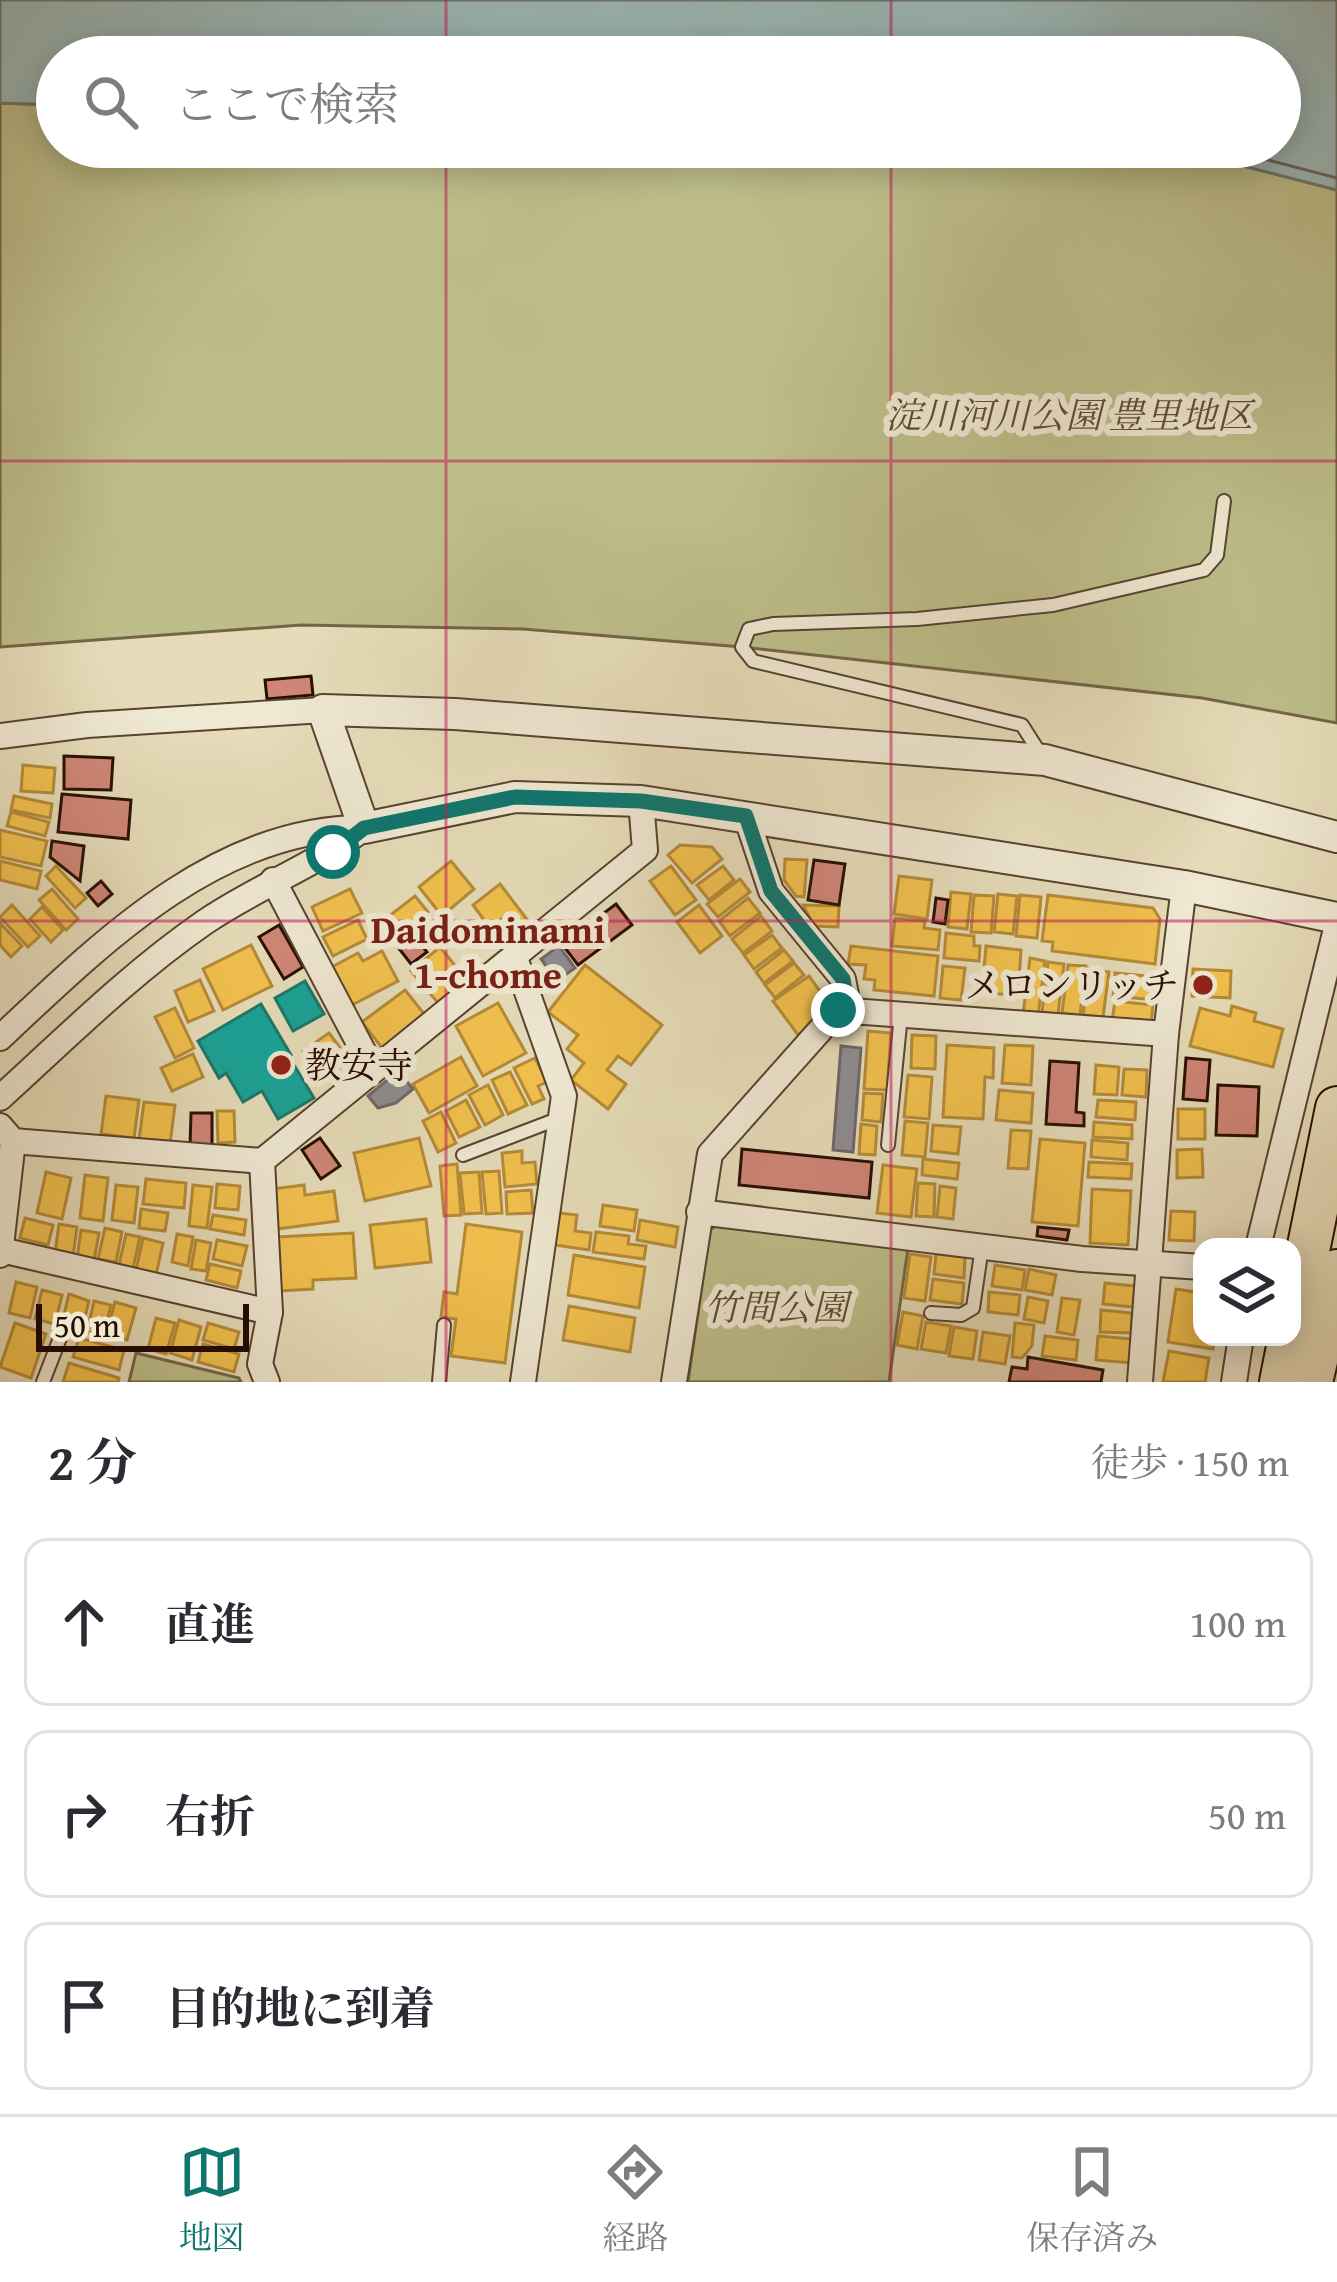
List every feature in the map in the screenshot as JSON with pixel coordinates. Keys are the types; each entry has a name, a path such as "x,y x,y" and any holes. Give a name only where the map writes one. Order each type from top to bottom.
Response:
{"highway":[{"path":"1301,1284 1337,1108"},
{"path":"1311,1382 1337,1271"},
{"path":"1281,1382 1288,1346"}],"street":[{"path":"323,710 364,828"},
{"path":"1,738 87,725 323,710 455,713 1045,760 1337,837"},
{"path":"0,1038 106,939 183,886 255,849 324,828 364,828 515,797 641,801 746,816 1184,886 1337,921 1260,1238"},
{"path":"270,1312 1,1252 7,1134 262,1161 645,850 641,801"},
{"path":"674,1382 710,1154 847,1000 843,979 771,891 746,816"},
{"path":"0,1098 138,974 205,922 273,880 333,852 364,828"},
{"path":"273,880 372,1068"},
{"path":"1140,1382 1166,1034 1184,886"},
{"path":"515,958 563,1096 523,1382"},
{"path":"838,1010 1166,1034"},
{"path":"262,1161 270,1312 260,1364 267,1382"},
{"path":"699,1212 982,1247 1193,1266"},
{"path":"1234,1382 1240,1346"}],"lane":[{"path":"1045,760 1022,725 754,661 742,647 749,629 916,619 1053,604 1204,570 1217,555 1224,500"},
{"path":"888,1145 902,1014"},
{"path":"463,1155 560,1118"},
{"path":"931,1313 961,1315 973,1308 982,1247"},
{"path":"439,1382 444,1325"},
{"path":"43,1382 60,1338"}],"green space":[{"name":"淀川河川公園 豊里地区","path":"0,103 36,104 36,168 1252,168 1337,190 1337,723 1202,698 742,647 523,629 301,625 0,647"},
{"name":"竹間公園","path":"721,1221 908,1248 889,1382 688,1382 710,1230"},
{"path":"136,1353 239,1378 241,1382 129,1382"}],"water":[{"path":"0,0 1337,0 1337,190 1252,168 1301,168 1301,36 36,36 36,104 0,103"}],"building: 住宅":[{"path":"23,765 55,768 53,793 21,791"},
{"path":"14,796 52,804 50,818 11,810"},
{"path":"11,812 49,822 45,836 7,826"},
{"path":"0,830 47,841 41,866 0,857"},
{"path":"680,845 712,847 722,859 692,883 668,855"},
{"path":"785,859 807,860 804,897 796,896 784,880"},
{"path":"0,861 41,871 37,889 0,880"},
{"path":"451,861 474,889 442,916 419,887"},
{"path":"56,866 86,898 75,908 46,876"},
{"path":"671,866 696,900 675,915 650,881"},
{"path":"723,866 734,880 709,900 697,885"},
{"path":"899,876 932,880 927,919 894,914"},
{"path":"740,879 750,892 718,917 707,904"},
{"path":"500,884 526,918 515,927 506,915 490,928 473,905"},
{"path":"52,889 78,919 66,930 39,900"},
{"path":"350,889 362,913 323,931 312,907"},
{"path":"951,892 971,894 967,929 948,927"},
{"path":"998,894 1017,896 1013,934 994,932"},
{"path":"974,895 994,896 991,933 971,932"},
{"path":"1020,895 1041,897 1037,938 1016,936"},
{"path":"1048,895 1153,908 1160,919 1155,964 1052,951 1053,942 1042,941"},
{"path":"415,896 428,912 396,937 384,920"},
{"path":"748,898 760,913 730,936 719,921"},
{"path":"12,905 40,936 28,947 0,917"},
{"path":"699,905 722,936 700,953 677,922"},
{"path":"803,905 839,906 838,927 814,926"},
{"path":"42,907 63,930 51,942 30,919"},
{"path":"761,916 772,931 743,953 732,939"},
{"path":"895,918 925,921 924,928 940,930 938,950 892,946"},
{"path":"358,920 367,939 333,956 323,937"},
{"path":"0,923 22,946 11,957 0,945"},
{"path":"946,933 974,936 974,946 980,946 979,961 944,958"},
{"path":"772,935 782,948 754,969 744,955"},
{"path":"251,945 272,986 223,1010 203,969"},
{"path":"851,946 938,956 934,996 874,990 875,980 864,979 866,965 848,964"},
{"path":"986,946 1021,950 1018,996 982,992"},
{"path":"440,947 466,979 438,1003 411,971"},
{"path":"784,950 793,961 764,983 756,972"},
{"path":"382,951 398,981 350,1006 330,968 358,953 363,961"},
{"path":"1030,958 1045,961 1038,1016 1023,1014"},
{"path":"1048,962 1064,964 1058,1015 1042,1012"},
{"path":"794,963 804,975 775,998 765,985"},
{"path":"585,965 662,1025 631,1065 618,1056 607,1070 626,1084 608,1109 571,1080 584,1063 567,1049 578,1035 548,1012"},
{"path":"1068,965 1086,966 1080,1015 1062,1013"},
{"path":"943,966 965,968 961,1000 940,998"},
{"path":"1089,969 1109,972 1103,1017 1083,1015"},
{"path":"1193,969 1231,971 1230,998 1192,996"},
{"path":"1115,973 1158,977 1156,1000 1113,996"},
{"path":"809,976 827,1001 827,1014 798,1035 773,1001"},
{"path":"200,980 214,1011 188,1022 175,991"},
{"path":"405,990 425,1015 382,1048 362,1022"},
{"path":"1115,1001 1153,1005 1151,1025 1112,1021"},
{"path":"498,1003 526,1053 483,1076 456,1026"},
{"path":"1232,1006 1256,1013 1254,1021 1283,1029 1273,1067 1190,1046 1200,1008 1230,1016"},
{"path":"175,1008 194,1048 175,1058 155,1017"},
{"path":"868,1031 891,1033 887,1090 864,1089"},
{"path":"329,1033 350,1061 323,1079 303,1051"},
{"path":"912,1035 936,1036 935,1069 911,1068"},
{"path":"947,1045 994,1048 993,1078 985,1077 983,1119 943,1117"},
{"path":"1005,1045 1033,1046 1031,1085 1002,1083"},
{"path":"193,1054 203,1077 172,1091 161,1068"},
{"path":"461,1057 477,1086 429,1113 413,1084"},
{"path":"535,1058 547,1082 538,1086 544,1099 532,1104 514,1068"},
{"path":"1096,1065 1119,1067 1117,1095 1094,1094"},
{"path":"1124,1069 1147,1070 1146,1097 1122,1095"},
{"path":"510,1072 527,1105 508,1114 492,1080"},
{"path":"908,1075 932,1077 929,1119 904,1117"},
{"path":"488,1085 503,1115 485,1125 469,1095"},
{"path":"999,1090 1033,1093 1031,1123 996,1120"},
{"path":"864,1093 883,1094 881,1122 862,1120"},
{"path":"106,1096 139,1100 134,1138 101,1134"},
{"path":"466,1100 480,1127 459,1137 446,1111"},
{"path":"1098,1100 1136,1102 1135,1120 1096,1117"},
{"path":"144,1102 175,1105 170,1144 139,1140"},
{"path":"1178,1109 1205,1109 1205,1139 1178,1139"},
{"path":"217,1111 234,1111 235,1142 218,1143"},
{"path":"441,1112 456,1143 438,1152 423,1121"},
{"path":"905,1121 928,1123 925,1157 902,1155"},
{"path":"1094,1122 1132,1125 1132,1139 1093,1137"},
{"path":"861,1124 877,1126 875,1155 859,1154"},
{"path":"933,1125 961,1127 958,1154 931,1151"},
{"path":"1011,1130 1031,1131 1028,1169 1008,1168"},
{"path":"419,1138 431,1186 365,1201 354,1153"},
{"path":"1040,1139 1085,1143 1078,1226 1032,1222"},
{"path":"1092,1140 1128,1143 1127,1160 1091,1157"},
{"path":"1202,1149 1203,1177 1177,1178 1177,1150"},
{"path":"522,1151 522,1163 535,1162 537,1184 505,1187 502,1153"},
{"path":"923,1159 959,1163 957,1179 922,1175"},
{"path":"1089,1162 1132,1164 1131,1179 1088,1177"},
{"path":"457,1164 461,1215 444,1216 440,1166"},
{"path":"883,1165 917,1169 911,1217 877,1213"},
{"path":"499,1171 502,1213 486,1214 482,1172"},
{"path":"46,1172 71,1178 62,1219 37,1213"},
{"path":"479,1172 482,1213 464,1214 460,1173"},
{"path":"85,1175 108,1178 103,1221 80,1218"},
{"path":"146,1179 186,1183 184,1208 143,1204"},
{"path":"918,1183 935,1184 934,1217 916,1216"},
{"path":"217,1184 240,1186 238,1210 215,1208"},
{"path":"116,1185 138,1187 134,1223 112,1220"},
{"path":"193,1185 212,1187 207,1228 189,1226"},
{"path":"304,1185 305,1195 334,1191 338,1221 277,1229 272,1189"},
{"path":"940,1186 956,1188 953,1219 937,1217"},
{"path":"1092,1189 1131,1191 1128,1245 1090,1243"},
{"path":"531,1190 533,1213 507,1214 506,1192"},
{"path":"603,1205 637,1210 634,1231 600,1226"},
{"path":"141,1209 168,1213 165,1231 139,1228"},
{"path":"1171,1211 1195,1212 1193,1241 1169,1240"},
{"path":"559,1213 577,1215 575,1231 591,1233 589,1250 555,1245"},
{"path":"213,1215 246,1220 244,1235 210,1229"},
{"path":"25,1218 53,1225 48,1245 20,1238"},
{"path":"426,1219 431,1262 375,1268 370,1225"},
{"path":"640,1220 678,1227 675,1247 637,1240"},
{"path":"59,1224 77,1227 73,1256 55,1253"},
{"path":"466,1224 522,1232 505,1363 451,1356 456,1319 441,1317 444,1292 457,1294"},
{"path":"105,1228 122,1232 116,1262 98,1259"},
{"path":"81,1230 99,1233 94,1261 77,1258"},
{"path":"596,1232 629,1236 628,1244 646,1246 644,1259 593,1252"},
{"path":"353,1233 356,1278 313,1280 313,1289 280,1291 277,1237"},
{"path":"126,1234 140,1237 133,1268 119,1265"},
{"path":"177,1234 193,1237 188,1266 172,1262"},
{"path":"143,1238 163,1243 156,1275 136,1270"},
{"path":"196,1240 211,1243 206,1271 191,1269"},
{"path":"217,1240 247,1246 242,1266 213,1259"},
{"path":"910,1254 931,1257 925,1301 904,1298"},
{"path":"936,1254 965,1257 964,1278 934,1274"},
{"path":"574,1255 645,1267 639,1308 568,1295"},
{"path":"210,1264 241,1271 237,1288 206,1280"},
{"path":"995,1265 1025,1270 1022,1290 992,1286"},
{"path":"1029,1269 1056,1275 1052,1295 1025,1290"},
{"path":"933,1279 964,1283 962,1304 930,1300"},
{"path":"16,1282 37,1287 30,1318 9,1313"},
{"path":"1105,1283 1135,1286 1133,1307 1103,1304"},
{"path":"1176,1289 1193,1292 1193,1346 1168,1342"},
{"path":"42,1290 62,1295 55,1324 35,1319"},
{"path":"989,1292 1020,1295 1018,1315 988,1312"},
{"path":"69,1294 89,1301 81,1332 61,1327"},
{"path":"1028,1297 1048,1301 1044,1323 1024,1319"},
{"path":"1062,1298 1080,1300 1074,1335 1057,1332"},
{"path":"94,1301 111,1305 103,1336 87,1332"},
{"path":"115,1302 136,1308 127,1340 106,1335"},
{"path":"569,1306 635,1318 630,1352 563,1340"},
{"path":"1101,1310 1132,1313 1131,1333 1100,1332"},
{"path":"903,1312 923,1316 917,1349 897,1345"},
{"path":"156,1318 175,1323 166,1354 148,1349"},
{"path":"179,1320 201,1327 192,1360 170,1353"},
{"path":"926,1322 951,1326 946,1353 921,1349"},
{"path":"15,1323 46,1334 31,1378 0,1367"},
{"path":"208,1323 239,1332 234,1349 203,1340"},
{"path":"1015,1323 1034,1325 1032,1346 1022,1358 1012,1357"},
{"path":"954,1327 977,1331 973,1359 949,1356"},
{"path":"983,1332 1010,1336 1005,1364 979,1360"},
{"path":"1045,1336 1078,1340 1076,1360 1042,1356"},
{"path":"1098,1336 1133,1339 1131,1363 1096,1360"},
{"path":"79,1338 124,1350 119,1370 73,1357"},
{"path":"203,1344 239,1354 234,1372 198,1362"},
{"path":"1169,1351 1209,1358 1205,1382 1163,1382"},
{"path":"69,1363 119,1378 118,1382 63,1382"}],"building: 公共":[{"path":"305,981 324,1014 293,1031 275,998"},
{"path":"261,1004 291,1055 276,1063 278,1068 291,1060 314,1098 278,1119 262,1091 243,1102 226,1073 219,1078 198,1041"}],"building: 工業":[{"path":"559,946 575,968 557,981 541,959"},
{"path":"841,1046 861,1048 853,1152 833,1150"},
{"path":"398,1071 413,1089 396,1103 378,1108 368,1096"}],"building: その他":[{"path":"311,676 313,695 267,699 265,680"},
{"path":"64,756 113,758 111,790 64,789"},
{"path":"62,794 131,800 128,839 58,832"},
{"path":"52,841 84,846 80,881 50,857"},
{"path":"814,860 845,864 839,905 808,900"},
{"path":"101,881 112,894 98,906 87,893"},
{"path":"936,898 948,900 945,924 933,922"},
{"path":"616,904 632,925 578,965 562,944"},
{"path":"279,925 303,967 284,979 259,937"},
{"path":"413,934 427,952 411,964 397,946"},
{"path":"1186,1058 1210,1060 1207,1101 1183,1099"},
{"path":"1050,1061 1079,1063 1076,1112 1084,1113 1084,1126 1046,1124"},
{"path":"1218,1085 1259,1087 1257,1136 1216,1135"},
{"path":"191,1113 212,1113 212,1147 190,1147"},
{"path":"320,1138 340,1166 321,1179 302,1150"},
{"path":"742,1149 872,1162 869,1198 739,1185"},
{"path":"1038,1227 1069,1230 1067,1240 1037,1236"},
{"path":"1028,1357 1103,1370 1101,1382 1009,1382 1012,1367 1027,1369"}],"place":[{"name":"メロンリッチ","path":"1203,985"},
{"name":"教安寺","path":"281,1065"}],"district":[{"name":"Daidominami 1-chome","path":"488,952"}],"route":[{"path":"333,852 364,828 515,797 641,801 746,816 771,891 843,979 847,1000 838,1010"}]}
